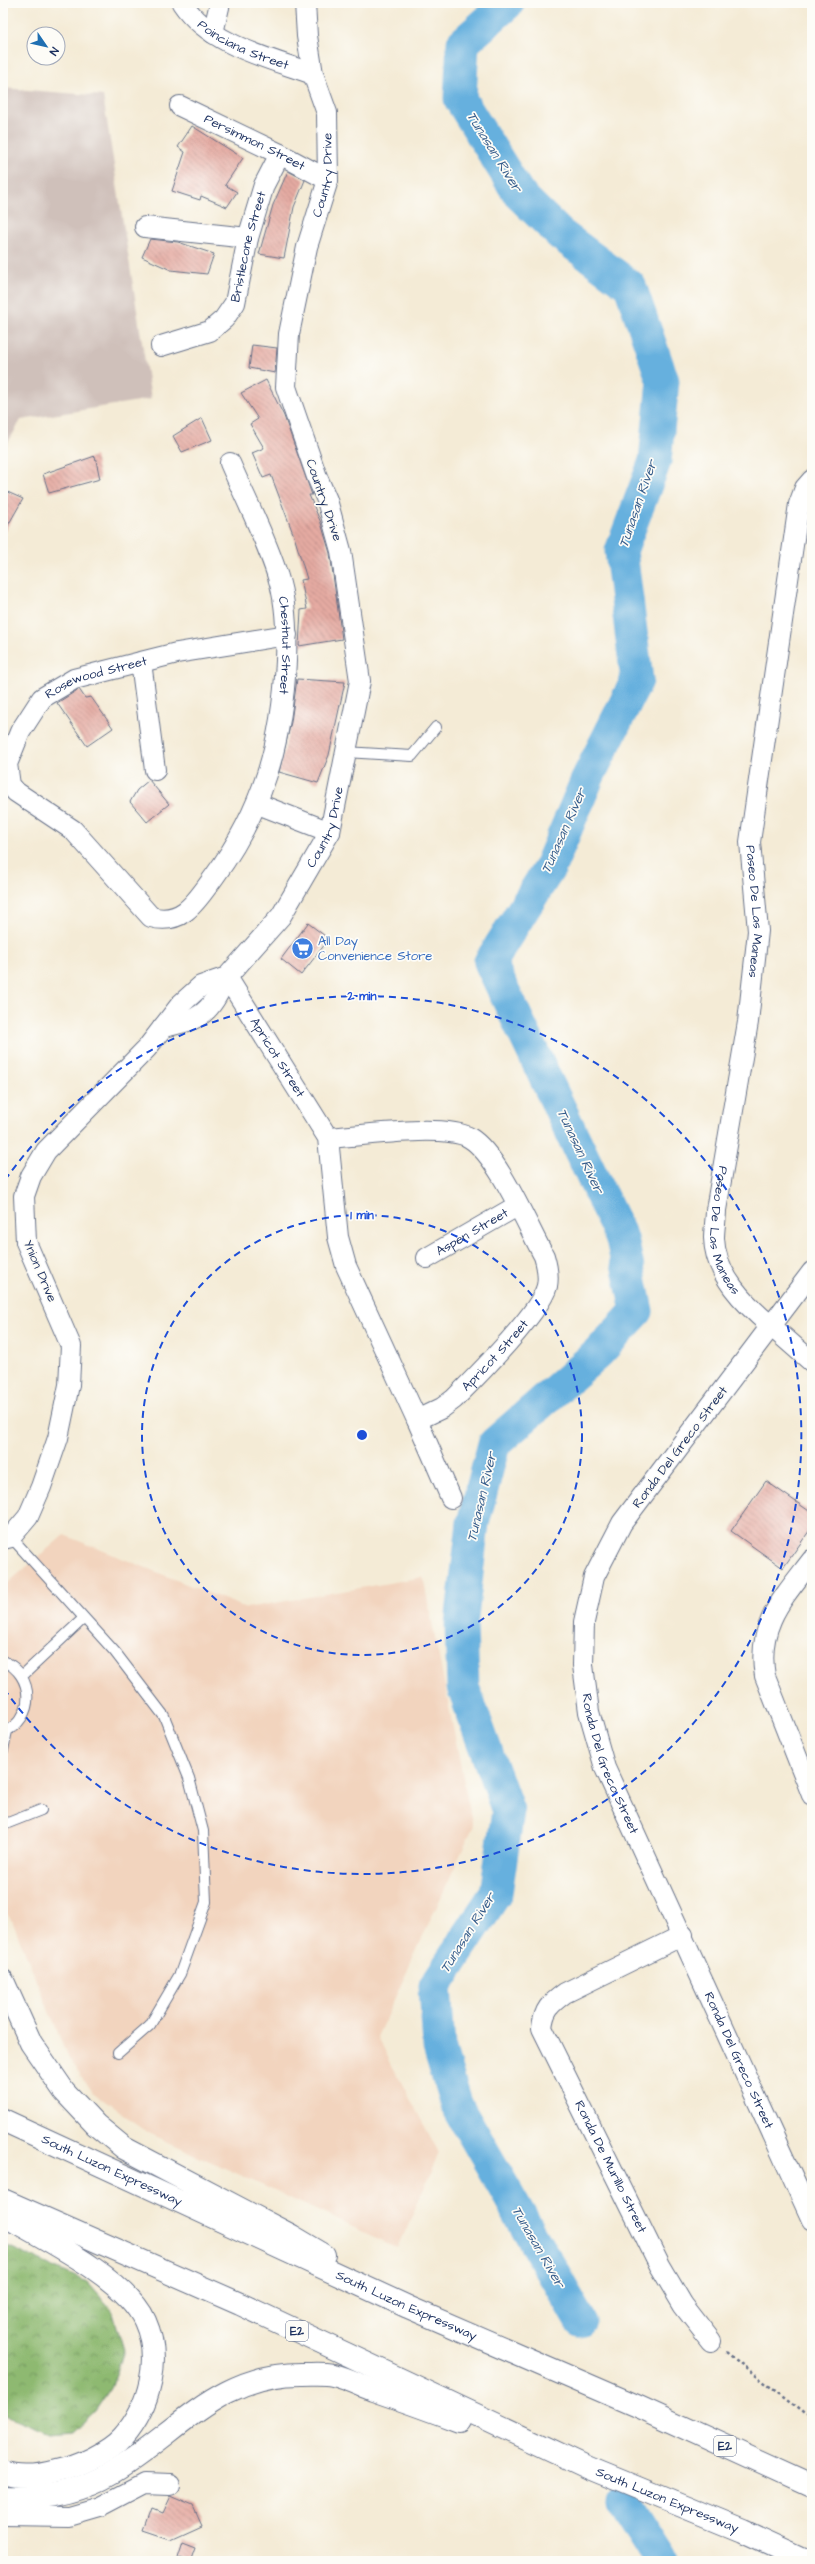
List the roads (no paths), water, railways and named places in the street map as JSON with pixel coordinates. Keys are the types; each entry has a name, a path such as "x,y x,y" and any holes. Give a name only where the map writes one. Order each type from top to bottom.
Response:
{"highway":[{"path":"3,1981 31,2043 53,2076 96,2125 124,2148 292,2236 408,2307"},
{"name":"South Luzon Expressway","path":"3,2120 408,2307 639,2407 812,2486"},
{"name":"South Luzon Expressway","path":"3,2200 240,2304 588,2468 743,2531 808,2561"},
{"path":"3,2215 105,2277 129,2299 145,2320 151,2342 153,2366 150,2390 140,2414 123,2438 97,2456 67,2469 28,2476 3,2472"},
{"path":"3,2497 48,2496 72,2490 94,2481 113,2472 188,2415 230,2390 257,2380 287,2374 333,2375 588,2468"}],"street":[{"name":"Poinciana Street","path":"182,3 187,11 213,33 238,47 313,74"},
{"path":"213,33 220,3"},
{"name":"Country Drive","path":"190,994 201,986 227,977 281,916 330,832 360,681 341,551 327,500 317,477 286,387 289,334 308,247 328,180 327,113 313,74 306,36 305,3"},
{"name":"Persimmon Street","path":"180,106 280,154 328,180"},
{"name":"Bristlecone Street","path":"161,346 210,331 224,319 235,303 248,238 264,185 280,154"},
{"path":"145,227 248,238"},
{"name":"Chestnut Street","path":"144,911 160,919 180,916 200,896 228,857 258,804 274,754 283,708 287,635 279,578 230,463"},
{"name":"Paseo De Las Maneas","path":"812,480 805,488 799,504 750,842 758,931 748,1022 716,1210 714,1239 720,1263 730,1283 745,1304 812,1362"},
{"name":"Rosewood Street","path":"144,911 73,830 16,792 10,785 7,775 7,764 20,732 42,698 74,679 177,653 287,635"},
{"path":"141,662 155,770"},
{"path":"258,804 330,832"},
{"path":"163,1027 194,1021 206,1012 215,1002 227,977"},
{"name":"Apricot Street","path":"227,977 328,1138 338,1237 346,1266 417,1420 442,1408 454,1399 539,1302 547,1287 548,1271 544,1256 492,1161 471,1139 459,1133 444,1131 328,1138"},
{"name":"Ynion Drive","path":"7,1538 28,1517 58,1438 69,1385 71,1346 64,1324 26,1242 24,1196 31,1176 46,1151 146,1048 190,994"},
{"name":"Aspen Street","path":"427,1258 517,1206"},
{"name":"Ronda Del Greco Street","path":"812,1272 622,1523 594,1577 584,1622 583,1665 589,1712 605,1768 683,1935 812,2220"},
{"path":"417,1420 451,1498"},
{"path":"810,1785 765,1676 762,1644 769,1622 812,1560"},
{"name":"Ronda De Murillo Street","path":"683,1935 565,1993 553,2002 543,2014 542,2028 660,2266 683,2305 711,2341"},
{"path":"3,2515 69,2516 100,2507 144,2484 170,2485"}],"lane":[{"path":"345,752 412,756 436,727"},
{"path":"7,1538 115,1652 164,1716 189,1778 203,1831 206,1902 180,1974 150,2025 118,2053"},
{"path":"22,1676 84,1618"},
{"path":"3,1661 13,1667 22,1676 28,1691 26,1707 19,1721 5,1732 3,1750"},
{"path":"3,1825 41,1810"}],"waterway":[{"name":"Tunasan River","path":"508,3 463,43 460,99 519,194 560,234 630,286 663,381 655,461 621,551 637,680 589,775 550,867 490,962 622,1239 637,1311 598,1353 494,1444 473,1523 461,1624 463,1687 508,1811 496,1893 435,1986 439,2047 456,2104 580,2320"},
{"name":"Tunasan River","path":"623,2501 661,2561"}],"place":[{"name":"All Day Convenience Store","path":"302,948"}]}
